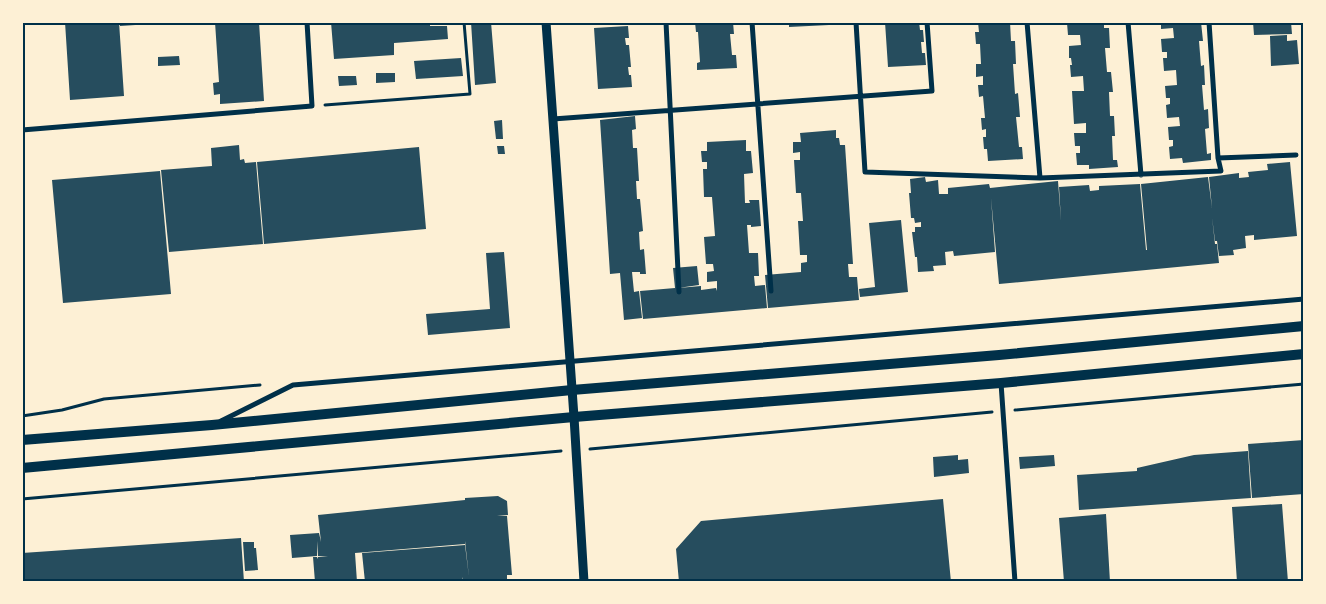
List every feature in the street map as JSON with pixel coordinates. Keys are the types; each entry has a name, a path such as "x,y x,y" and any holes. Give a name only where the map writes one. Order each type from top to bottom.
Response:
{"main road":[{"path":"22,440 212,425 572,390 999,355 1304,326"},
{"path":"22,468 574,417 1001,383 1304,354"}],"street":[{"path":"22,130 312,106 307,22"},
{"path":"546,22 584,582"},
{"path":"666,22 679,292"},
{"path":"752,22 771,291"},
{"path":"856,22 865,172 1040,178 1221,171 1218,158 1209,22"},
{"path":"553,119 932,91 927,22"},
{"path":"1027,22 1040,178"},
{"path":"1128,22 1141,175"},
{"path":"1218,158 1296,154"},
{"path":"22,214 23,223"},
{"path":"212,425 293,386 1304,299"},
{"path":"1001,383 1014,582"}],"path":[{"path":"312,106 470,94 464,22"},
{"path":"22,499 1304,384"},
{"path":"22,416 62,410 104,399 265,385"}],"building":[{"path":"65,22 119,22 124,96 70,100"},
{"path":"120,22 151,22 151,24 120,26"},
{"path":"215,22 259,22 264,101 220,104 220,94 214,95 213,83 219,82"},
{"path":"331,22 430,22 430,26 447,26 448,39 394,43 394,55 334,59"},
{"path":"471,22 491,22 496,83 475,85"},
{"path":"695,22 733,22 734,34 730,34 732,55 736,55 737,68 697,70 697,63 700,62 698,32 696,32"},
{"path":"789,22 829,22 829,25 789,27"},
{"path":"885,22 919,22 920,30 923,30 924,42 921,42 922,53 925,53 926,65 888,67"},
{"path":"978,22 1010,22 1011,41 1015,41 1016,64 1013,64 1015,94 1018,93 1020,117 1016,117 1019,147 1022,147 1023,159 988,161 987,149 984,149 983,137 986,137 986,129 982,130 981,118 985,118 983,96 979,97 978,85 983,85 983,76 976,77 976,64 981,64 980,44 976,44 975,32 979,32"},
{"path":"1104,22 1104,28 1109,28 1110,48 1105,48 1107,72 1111,72 1113,92 1109,92 1110,116 1114,116 1115,136 1112,136 1113,160 1117,160 1118,167 1089,169 1089,165 1077,165 1076,153 1080,153 1080,146 1075,146 1074,133 1086,133 1086,123 1074,124 1072,91 1084,91 1083,76 1071,77 1070,65 1072,65 1071,58 1069,58 1069,46 1081,45 1080,35 1068,35 1067,23"},
{"path":"1161,22 1201,22 1203,41 1199,41 1201,66 1204,65 1205,85 1202,85 1204,110 1208,109 1209,128 1205,129 1207,154 1211,153 1211,160 1183,163 1182,158 1170,159 1169,147 1173,146 1173,140 1169,140 1168,127 1180,126 1179,117 1167,118 1166,105 1170,104 1170,98 1166,98 1165,86 1177,85 1176,70 1164,71 1163,58 1167,58 1167,52 1162,52 1161,39 1174,38 1173,28 1161,29"},
{"path":"1253,22 1291,22 1292,34 1254,35"},
{"path":"628,26 629,38 625,38 626,45 629,45 631,67 628,67 632,87 598,89 594,28"},
{"path":"1287,35 1287,41 1297,40 1299,64 1271,66 1270,36"},
{"path":"179,56 180,65 158,66 158,57"},
{"path":"461,58 463,76 416,79 414,61"},
{"path":"376,73 395,73 395,82 376,83"},
{"path":"338,76 356,76 357,85 339,86"},
{"path":"635,116 636,129 632,130 633,148 637,148 639,181 636,181 637,199 640,199 643,231 639,232 640,250 644,249 646,274 632,272 634,292 639,291 642,318 624,320 620,273 610,274 600,120"},
{"path":"502,120 503,139 496,139 494,121"},
{"path":"836,130 836,138 839,138 840,145 845,145 853,264 848,264 849,277 857,277 859,300 768,308 765,275 801,272 801,263 807,262 807,255 800,255 798,221 803,221 801,193 796,193 794,160 800,160 800,152 793,153 793,142 801,142 800,133"},
{"path":"746,140 746,151 751,151 753,173 744,174 745,203 750,203 749,200 759,200 761,226 751,227 751,225 747,225 749,253 758,253 759,276 754,276 755,286 765,285 767,308 643,319 640,291 675,288 673,268 697,266 699,285 678,288 701,286 701,290 716,288 717,291 717,281 707,282 707,272 714,271 713,264 706,264 704,237 715,236 712,197 704,197 703,169 707,169 707,162 702,162 701,151 707,151 707,142"},
{"path":"239,145 240,160 244,159 245,163 256,162 263,244 169,252 161,170 212,166 211,148"},
{"path":"497,146 504,146 505,154 498,154"},
{"path":"419,147 426,229 264,244 257,162"},
{"path":"1290,162 1297,236 1254,240 1254,235 1245,236 1246,248 1233,250 1234,255 1219,256 1217,241 1215,241 1212,217 1215,244 1217,244 1219,263 999,284 991,198 995,252 954,256 953,251 945,252 946,265 933,266 934,271 918,272 912,232 915,232 915,227 921,227 921,222 915,223 914,218 911,218 910,179 925,177 926,182 938,180 939,194 948,194 948,188 989,184 990,188 1058,181 1061,221 1059,187 1089,185 1090,191 1099,190 1099,186 1140,184 1147,250 1141,184 1208,177 1212,208 1209,177 1239,173 1239,178 1249,177 1248,172 1268,170 1267,164"},
{"path":"160,171 171,294 63,303 52,180"},
{"path":"901,220 908,292 860,297 859,289 875,287 869,223"},
{"path":"504,252 510,328 428,335 426,314 490,309 486,253"},
{"path":"1304,440 1304,494 1252,498 1248,444"},
{"path":"1248,451 1251,498 1079,510 1077,475 1137,471 1137,468 1194,455"},
{"path":"958,455 958,460 968,459 969,473 934,477 933,457"},
{"path":"1054,455 1055,466 1020,469 1019,457"},
{"path":"498,496 507,501 508,515 497,516 507,516 512,575 507,575 507,582 463,582 462,577 462,582 365,582 362,553 465,545 469,577 465,541 465,544 355,553 357,582 315,582 313,557 318,559 318,557 328,556 318,556 317,541 317,556 292,558 290,535 319,533 321,542 318,515"},
{"path":"943,499 951,582 679,582 676,549 701,521"},
{"path":"1282,504 1288,582 1237,582 1232,507"},
{"path":"1106,514 1110,582 1064,582 1059,518"},
{"path":"241,538 244,582 22,582 22,553"},
{"path":"243,542 254,542 258,570 245,571"}]}
